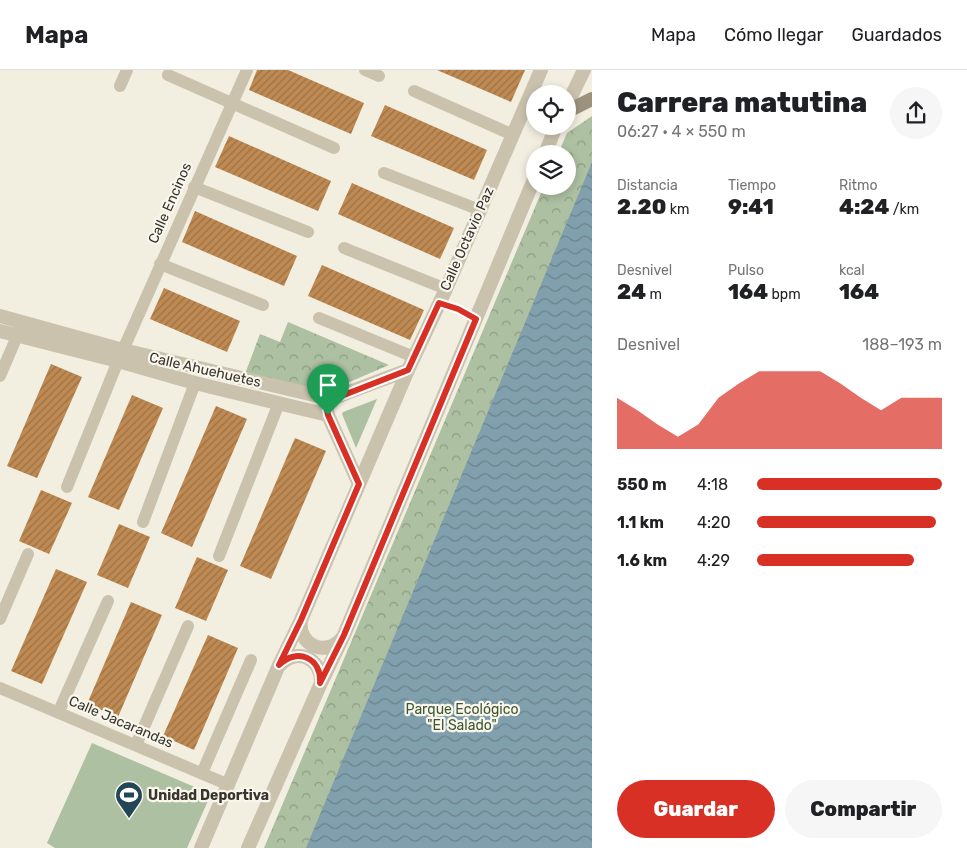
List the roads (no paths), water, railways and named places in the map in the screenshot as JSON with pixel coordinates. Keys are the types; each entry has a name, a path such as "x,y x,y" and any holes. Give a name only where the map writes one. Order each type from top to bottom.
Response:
{"main road":[{"path":"576,107 592,100"}],"street":[{"path":"120,86 127,70"},
{"name":"Calle Encinos","path":"67,487 120,355 247,70"},
{"path":"365,70 379,76"},
{"name":"Calle Octavio Paz","path":"536,85 541,70"},
{"path":"576,86 584,70"},
{"path":"168,74 334,148"},
{"path":"414,91 513,135"},
{"name":"Calle Octavio Paz","path":"202,848 279,665 301,620 408,370 526,108"},
{"path":"384,173 480,210"},
{"path":"194,187 308,232"},
{"path":"248,848 320,683 344,635 528,195"},
{"path":"344,248 446,289"},
{"path":"160,264 262,305"},
{"name":"Calle Ahuehuetes","path":"0,316 21,329 120,355 331,400"},
{"path":"319,318 414,357"},
{"path":"0,376 21,329"},
{"name":"Calle Ahuehuetes","path":"0,331 21,329"},
{"name":"Calle Ahuehuetes","path":"120,355 195,383 328,415"},
{"path":"359,484 328,415 326,405 331,400 408,370"},
{"path":"143,522 195,383"},
{"path":"219,556 279,404"},
{"path":"0,619 28,554"},
{"path":"58,711 108,601"},
{"path":"301,620 300,625 303,636 315,647 332,647 344,635"},
{"path":"136,745 188,626"},
{"path":"279,665 294,656 306,657 320,670 320,683"},
{"path":"202,773 251,660"},
{"name":"Calle Jacarandas","path":"0,688 229,785"}],"water":[{"name":"Parque Ecológico \"El Salado\"","path":"592,162 592,848 306,848"}],"place":[{"name":"Unidad Deportiva","path":"129,819"}]}
